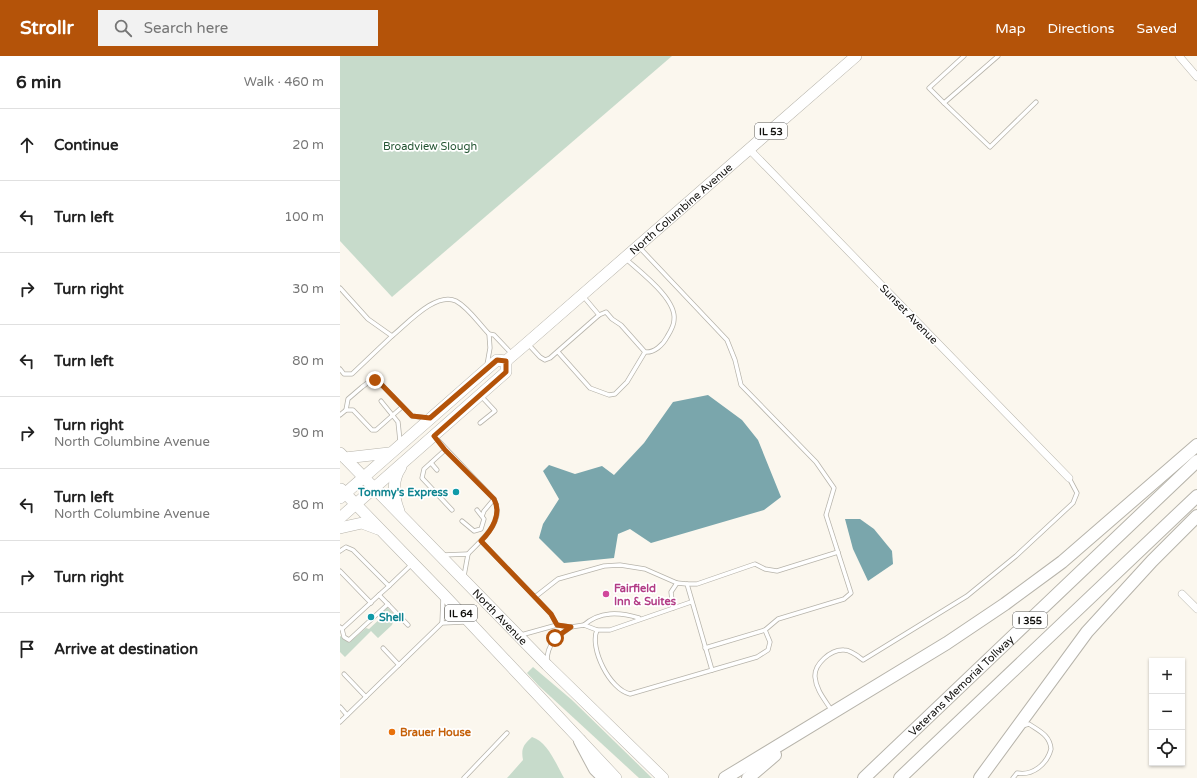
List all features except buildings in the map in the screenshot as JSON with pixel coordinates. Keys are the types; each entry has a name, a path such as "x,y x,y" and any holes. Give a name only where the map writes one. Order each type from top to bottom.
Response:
{"highway":[{"path":"725,778 948,642 1005,604 1062,562 1197,445"},
{"name":"Veterans Memorial Tollway","path":"864,778 1197,461"},
{"name":"I 355","path":"900,778 1197,496"},
{"path":"980,778 1088,632 1142,572 1197,516"},
{"path":"748,778 799,734"},
{"path":"580,741 595,769 604,778"}],"main road":[{"name":"North Columbine Avenue","path":"374,488 506,372 510,358 856,56"},
{"name":"North Columbine Avenue","path":"363,477 497,360 510,358"},
{"path":"343,456 390,453"},
{"name":"North Avenue","path":"343,456 547,665 663,778"},
{"path":"401,515 394,499 394,487 396,473 407,459"},
{"name":"IL 53","path":"342,493 363,477"},
{"name":"IL 53","path":"340,518 374,488"},
{"name":"IL 64","path":"342,493 355,504 443,594 616,778"},
{"path":"340,528 362,523 382,531"}],"street":[{"path":"1179,56 1197,77"},
{"name":"Sunset Avenue","path":"750,150 1069,478"},
{"path":"1182,594 1197,609"}],"lane":[{"path":"964,56 929,88 990,147 1036,102"},
{"path":"944,103 998,56"},
{"path":"638,246 727,340 735,360 741,385 816,462 834,488 826,515 851,593 844,599 778,619 765,630 705,648"},
{"path":"527,343 540,357 545,360 558,352 599,315 606,312 612,320 621,325 645,352 650,353 664,343 675,320 673,309 669,301 659,289 625,258"},
{"path":"340,288 368,319 392,336"},
{"path":"582,295 599,315"},
{"path":"340,369 344,374 352,374 392,336 435,301 447,299 456,301 465,308 489,334 494,336 510,358"},
{"path":"485,370 489,357 489,334"},
{"path":"558,352 590,388 609,395 615,394 626,382 645,352"},
{"path":"340,415 346,410 348,400 370,381 375,380 380,383 412,416 430,418"},
{"path":"480,395 495,411 480,423"},
{"path":"381,401 393,415 400,428 400,445"},
{"path":"346,410 353,410 372,430 376,430 402,407"},
{"path":"434,436 445,450 494,499 498,506 497,516 490,532 468,554 464,579"},
{"path":"445,450 424,469 422,478 452,510"},
{"path":"431,463 438,470"},
{"path":"833,713 817,685 814,676 820,662 826,657 843,649 851,652 863,660 966,596 1016,556 1073,503 1077,493 1069,478"},
{"path":"482,516 484,511 494,499"},
{"path":"462,521 469,528 478,530 483,526 484,519 477,510"},
{"path":"481,541 536,597 551,614 557,625"},
{"path":"340,551 346,547 353,550 389,586"},
{"path":"536,597 558,579 604,566 645,569 676,583 697,584 755,564 765,569 777,571 838,552"},
{"path":"440,555 468,554"},
{"path":"388,604 348,640 344,637 341,628 371,603 413,563"},
{"path":"340,571 371,603"},
{"path":"673,608 671,592 676,583"},
{"path":"687,584 712,670"},
{"path":"442,623 443,594"},
{"path":"379,595 408,625"},
{"path":"519,636 557,625 571,627 584,625 597,630 610,630 691,602"},
{"path":"584,625 593,617 608,614 627,615 640,619"},
{"path":"340,722 442,623 469,622"},
{"path":"547,665 547,652 553,640 571,627"},
{"path":"597,630 595,634 596,642 607,675 614,686 624,693 630,694 757,657 768,650 770,642 765,630"},
{"path":"383,648 399,665"},
{"path":"344,674 366,697"},
{"path":"340,707 347,715"},
{"path":"1013,778 1017,773 1023,774 1041,766 1045,762 1051,749 1048,737 1029,724 1017,728"},
{"path":"464,778 507,733"}],"green space":[{"name":"Broadview Slough","path":"340,56 672,56 392,297 340,241"},
{"path":"387,607 395,616 392,625 378,638 371,631 345,657 340,652 340,636 350,642 366,628 369,629 383,616 381,613"},
{"path":"533,667 572,700 652,778 639,778 539,686 527,673"},
{"path":"532,737 547,748 564,778 507,778 523,760 523,747"}],"water":[{"path":"708,395 742,420 758,440 781,497 764,510 651,543 630,529 618,534 614,558 564,563 539,538 543,524 559,499 543,471 549,465 575,474 602,466 614,475 644,443 673,402"},
{"path":"845,519 860,519 874,529 892,551 893,564 868,581 853,549"}],"place":[{"name":"Tommy's Express","path":"456,492"},
{"name":"Fairfield Inn & Suites","path":"606,594"},
{"name":"Shell","path":"371,617"},
{"name":"Brauer House","path":"392,732"}],"route":[{"path":"375,380 380,383 412,416 418,418 430,418 497,360 506,361 506,372 434,436 445,450 494,499 498,506 497,516 490,532 481,541 536,597 551,614 557,625 571,627 555,638"}]}
